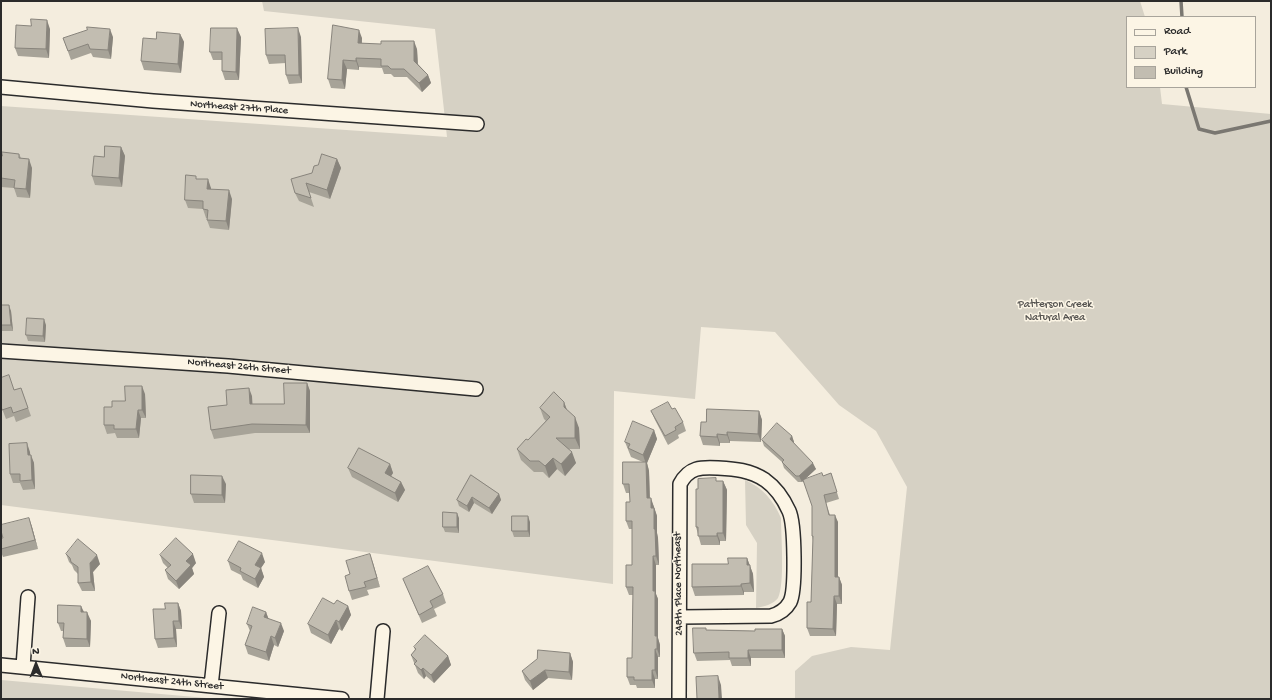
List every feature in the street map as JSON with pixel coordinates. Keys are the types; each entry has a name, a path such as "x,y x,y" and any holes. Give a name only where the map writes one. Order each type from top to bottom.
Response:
{"street":[{"name":"Northeast 27th Place","path":"1,87 160,102 477,124"},
{"name":"Northeast 26th Street","path":"1,351 221,365 476,389"},
{"name":"248th Place Northeast","path":"680,617 771,616 784,610 789,603 793,586 793,522 783,499 766,481 751,472 704,467 689,472 680,484 678,494 680,699"},
{"path":"23,667 28,597"},
{"path":"211,686 219,614"},
{"path":"377,699 383,630"},
{"name":"Northeast 24th Street","path":"1,665 342,699"}],"green space":[{"name":"Patterson Creek Natural Area","path":"262,1 1140,1 1145,16 1126,16 1126,88 1160,88 1162,104 1271,114 1271,699 795,699 795,671 812,656 851,647 890,650 907,487 876,431 839,405 775,332 701,327 695,399 614,391 613,584 1,505 1,106 447,137 435,29 264,11"},
{"path":"745,480 767,495 781,518 782,571 780,591 778,598 774,602 756,608 757,543 746,525"},
{"path":"1,680 218,699 1,699"}],"building":[{"path":"31,19 47,20 46,49 15,48 16,25 31,26"},
{"path":"333,25 359,30 358,43 381,44 381,41 414,41 414,61 428,75 419,83 404,69 391,69 388,66 381,66 381,59 356,58 356,61 343,60 342,80 328,79"},
{"path":"87,27 110,29 108,50 90,49 88,44 68,51 63,38 87,30"},
{"path":"211,28 237,28 236,72 222,71 222,52 210,52"},
{"path":"298,28 299,75 286,75 285,55 266,55 265,29"},
{"path":"157,32 180,34 178,64 141,61 143,38 156,39"},
{"path":"105,146 121,147 119,178 92,176 94,156 104,157"},
{"path":"2,152 19,154 19,158 29,159 26,189 14,188 15,180 1,178"},
{"path":"322,154 337,159 327,190 306,183 311,198 295,193 291,179 312,173 314,166 318,165"},
{"path":"186,175 196,176 196,179 208,179 207,189 229,190 226,221 207,220 208,210 203,209 203,201 185,200"},
{"path":"1,305 9,305 11,325 1,325"},
{"path":"27,318 44,319 43,336 26,335"},
{"path":"9,375 14,390 21,388 28,408 13,413 11,407 2,410 1,406 1,378"},
{"path":"284,383 307,383 306,425 252,424 211,430 208,407 227,405 226,390 249,388 250,404 284,404"},
{"path":"125,386 142,386 142,410 138,410 136,429 114,429 114,425 104,425 104,407 112,407 112,401 125,401"},
{"path":"554,392 564,402 564,407 575,417 575,438 556,438 572,452 561,464 553,458 545,466 539,461 530,461 517,449 550,417 540,408"},
{"path":"668,402 672,409 675,408 683,422 675,427 676,430 665,436 651,411"},
{"path":"707,409 759,411 758,434 727,432 727,435 717,434 717,437 700,436 701,422 706,422"},
{"path":"633,421 654,430 643,455 628,448 630,444 625,442"},
{"path":"777,423 792,436 790,439 813,463 799,476 796,476 782,462 784,460 762,440"},
{"path":"27,443 28,455 31,455 32,480 20,481 20,474 10,474 9,444"},
{"path":"359,448 390,464 385,473 401,482 395,493 348,468"},
{"path":"623,462 646,462 647,498 651,498 651,508 654,508 656,556 653,556 653,591 655,591 655,636 657,636 657,649 655,649 655,670 652,670 652,680 634,680 634,677 627,677 627,658 632,658 633,587 626,587 626,565 632,565 632,521 626,521 626,502 630,502 629,484 623,484"},
{"path":"822,473 823,476 831,473 837,492 824,495 829,515 835,515 835,577 839,577 839,596 834,596 833,629 807,628 807,602 811,602 813,536 812,506 803,480"},
{"path":"191,475 222,476 222,495 191,494"},
{"path":"471,475 499,494 489,508 472,497 467,506 457,500"},
{"path":"716,478 716,481 723,481 723,533 717,533 717,536 698,536 698,527 696,527 696,489 698,489 698,479"},
{"path":"443,512 457,513 457,527 443,527"},
{"path":"512,516 528,516 528,531 512,531"},
{"path":"29,518 35,540 1,549 1,538 3,538 1,525"},
{"path":"176,538 193,554 186,561 191,565 176,581 165,570 171,565 160,555"},
{"path":"78,539 97,555 90,563 91,582 78,583 78,567 71,562 70,558 66,554"},
{"path":"239,541 262,553 255,565 261,568 255,579 240,571 241,568 228,561"},
{"path":"370,554 377,578 364,582 366,587 349,591 345,576 350,574 346,561"},
{"path":"728,558 747,558 747,565 750,565 750,583 741,584 741,586 692,587 692,564 728,564"},
{"path":"428,566 443,594 430,601 433,607 419,615 403,579"},
{"path":"323,598 334,604 337,600 348,606 339,622 336,620 328,635 308,624"},
{"path":"165,603 178,603 179,621 173,621 174,638 155,639 153,609 165,609"},
{"path":"58,605 81,606 81,612 87,612 87,639 63,638 64,623 58,623"},
{"path":"253,607 266,612 264,617 281,623 275,638 271,636 266,652 245,645 252,626 247,624"},
{"path":"693,628 706,628 706,630 755,631 755,629 782,629 782,650 748,650 748,658 729,658 729,652 694,653"},
{"path":"425,635 448,656 431,675 423,668 421,670 414,664 417,661 411,655 416,649 414,647"},
{"path":"538,650 570,653 569,672 545,670 530,681 522,671 537,659"},
{"path":"718,676 719,699 697,699 696,677"}],"waterway":[{"path":"1181,1 1182,16"},
{"path":"1186,88 1199,129 1215,133 1271,121"}]}
